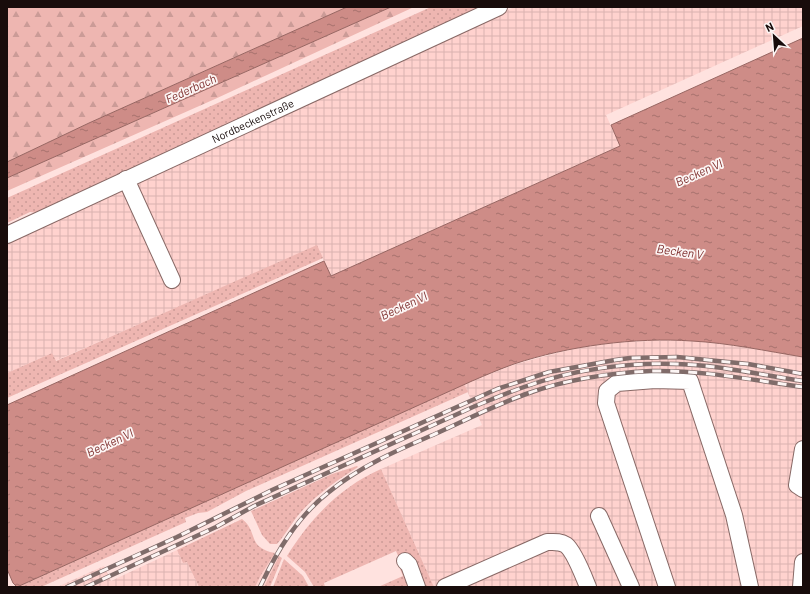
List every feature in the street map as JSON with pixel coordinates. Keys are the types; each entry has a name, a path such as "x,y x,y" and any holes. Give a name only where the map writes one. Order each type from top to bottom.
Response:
{"street":[{"name":"Nordbeckenstraße","path":"7,235 498,7"},
{"path":"126,179 172,280"},
{"path":"667,587 606,403 607,391 617,383 654,380 690,381 734,515 750,587"},
{"path":"803,449 797,485 803,489"},
{"path":"599,516 630,587"},
{"path":"445,587 547,542 557,542 567,546 576,559 588,587"},
{"path":"405,562 409,565 417,587"},
{"path":"801,587 803,562"}],"shaded area":[{"path":"514,7 803,7 803,26 606,115 620,146 331,276 317,246 55,361 52,353 7,373 7,242 391,66"},
{"path":"691,341 730,345 803,357 803,587 434,587 381,469 482,425 464,384 516,364 561,352 603,343"},
{"path":"177,550 183,563 187,561 199,587 57,587 104,566 111,581"},
{"path":"275,553 279,556 264,587 255,587 261,575"}],"green space":[{"path":"7,7 347,7 89,123 7,162"},
{"path":"391,7 414,7 215,99 7,191 7,178"},
{"path":"431,7 481,7 38,213 30,212 7,223 7,198"},
{"path":"317,245 323,258 7,398 7,373 52,353 56,361"},
{"path":"464,384 468,392 246,491 207,512 198,513 185,518 186,522 41,587 17,587"},
{"path":"357,466 358,467 307,505 277,544 270,544 262,535 251,511 332,474"},
{"path":"381,469 434,587 422,587 399,558 396,551 324,583 325,587 314,587 305,572 287,556 306,529 327,505 352,485"},
{"path":"242,519 250,529 256,543 260,547 275,553 255,587 199,587 187,562 183,563 177,550"},
{"path":"279,556 282,558 270,587 264,587"},
{"path":"284,559 303,576 309,587 273,587"},
{"path":"400,569 404,569 411,587 378,587 403,576"}],"water":[{"name":"Federbach","path":"347,7 391,7 7,178 7,162 89,123"},
{"path":"803,38 803,357 720,344 692,341 648,340 602,344 557,352 535,358 509,366 472,381 17,587 13,583 7,569 7,405 324,261 331,276 620,146 611,125"}],"railway":[{"path":"67,587 177,537 272,490 497,389 549,372 630,358 677,357 748,364 803,374"},
{"path":"86,587 216,527 254,506 473,407 542,381 599,368 639,364 708,366 803,381"},
{"path":"260,587 273,560 289,535 307,512 329,492 353,474 393,453 517,397 574,380 620,373 651,371 689,372 803,387"}],"water label":[{"name":"Becken VI","path":"699,173"},
{"name":"Becken V","path":"680,252"},
{"name":"Becken VI","path":"404,306"},
{"name":"Becken VI","path":"110,443"}]}
